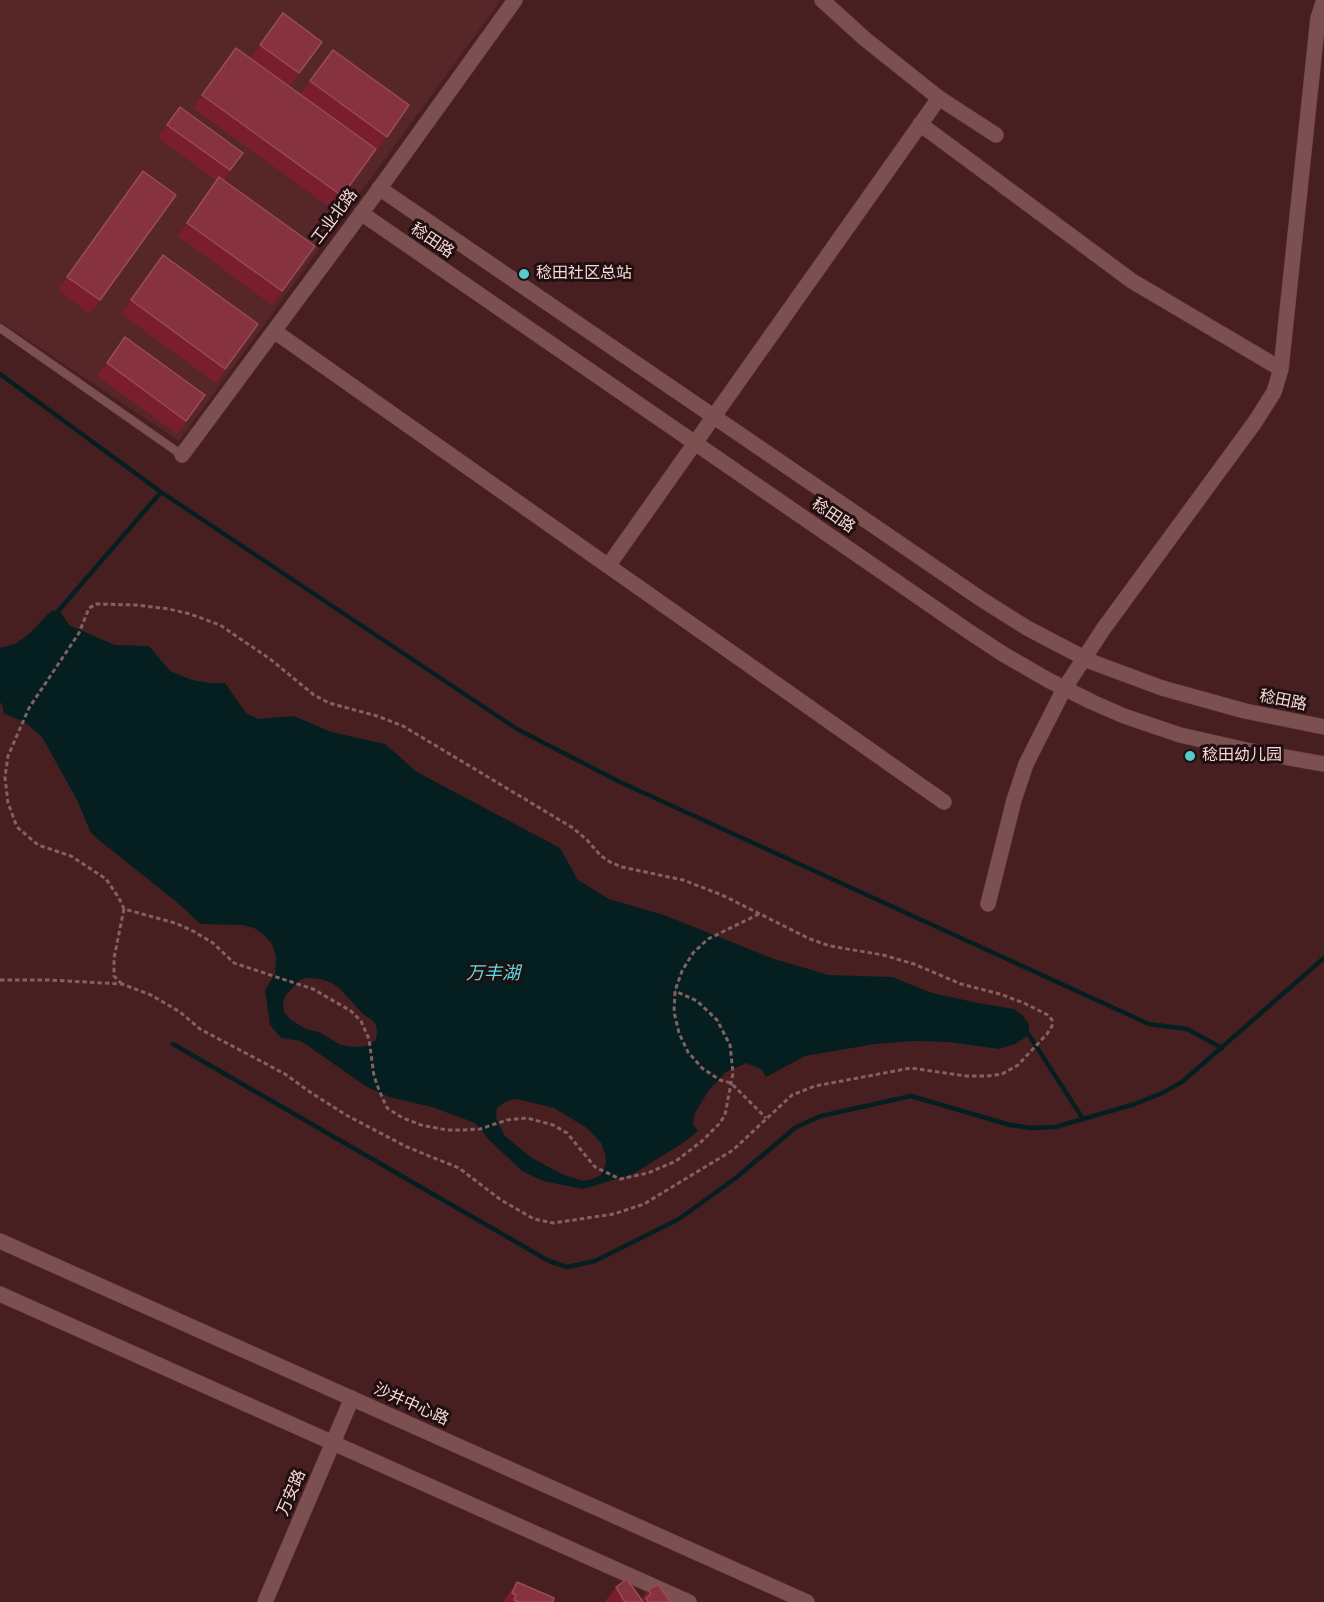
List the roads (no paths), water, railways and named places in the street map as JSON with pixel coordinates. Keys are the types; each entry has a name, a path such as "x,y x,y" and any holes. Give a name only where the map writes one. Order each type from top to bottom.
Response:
{"street":[{"name":"工业北路","path":"182,455 515,0"},
{"path":"822,0 865,39 939,98 996,135"},
{"path":"988,904 1014,800 1026,764 1064,688 1083,658 1255,422 1274,392 1281,369 1317,18 1324,0"},
{"path":"608,566 939,98"},
{"path":"920,124 1132,280 1281,369"},
{"name":"稔田路","path":"379,188 981,599 1027,628 1083,658 1139,681 1245,711 1324,727"},
{"name":"稔田路","path":"361,213 694,443 1030,670 1124,716 1180,735 1324,764"},
{"path":"274,331 944,802"},
{"name":"沙井中心路","path":"0,1241 807,1602"},
{"path":"0,1294 689,1602"},
{"name":"万安路","path":"265,1602 352,1398"}],"lane":[{"path":"0,328 182,455"}],"water":[{"name":"万丰湖","path":"59,610 69,625 115,645 149,646 170,671 192,680 225,683 246,713 258,719 294,716 331,732 385,744 417,772 560,848 578,880 609,899 664,915 774,959 829,975 892,977 932,993 1014,1009 1029,1024 1029,1035 1015,1044 999,1049 948,1042 914,1041 875,1044 805,1056 766,1077 761,1069 746,1063 726,1072 709,1090 695,1113 693,1124 698,1131 633,1174 583,1189 543,1181 522,1171 489,1140 475,1123 432,1107 389,1097 367,1087 301,1041 281,1038 270,1025 265,990 275,974 276,956 272,944 264,935 254,928 242,925 200,924 178,903 91,833 77,800 42,737 26,723 3,713 0,702 0,648 15,644 29,634 51,611","holes":["311,978 332,983 340,989 376,1025 376,1040 366,1046 341,1045 291,1020 284,1012 283,1003 286,995 301,979","517,1099 554,1108 587,1128 601,1143 605,1154 606,1164 601,1175 583,1181 564,1175 532,1158 504,1135 496,1118 497,1108 507,1101"]}],"waterway":[{"path":"0,374 161,492 517,729 620,782 1149,1024 1187,1029 1222,1048"},
{"path":"59,610 161,492"},
{"path":"173,1044 549,1261 567,1267 595,1261 679,1219 737,1177 796,1127 821,1116 911,1096 1010,1125 1032,1128 1055,1127 1135,1104 1162,1093 1182,1082 1324,958"},
{"path":"1029,1035 1083,1119"}],"place":[{"name":"稔田社区总站","path":"524,274"},
{"name":"稔田幼儿园","path":"1190,756"}]}
